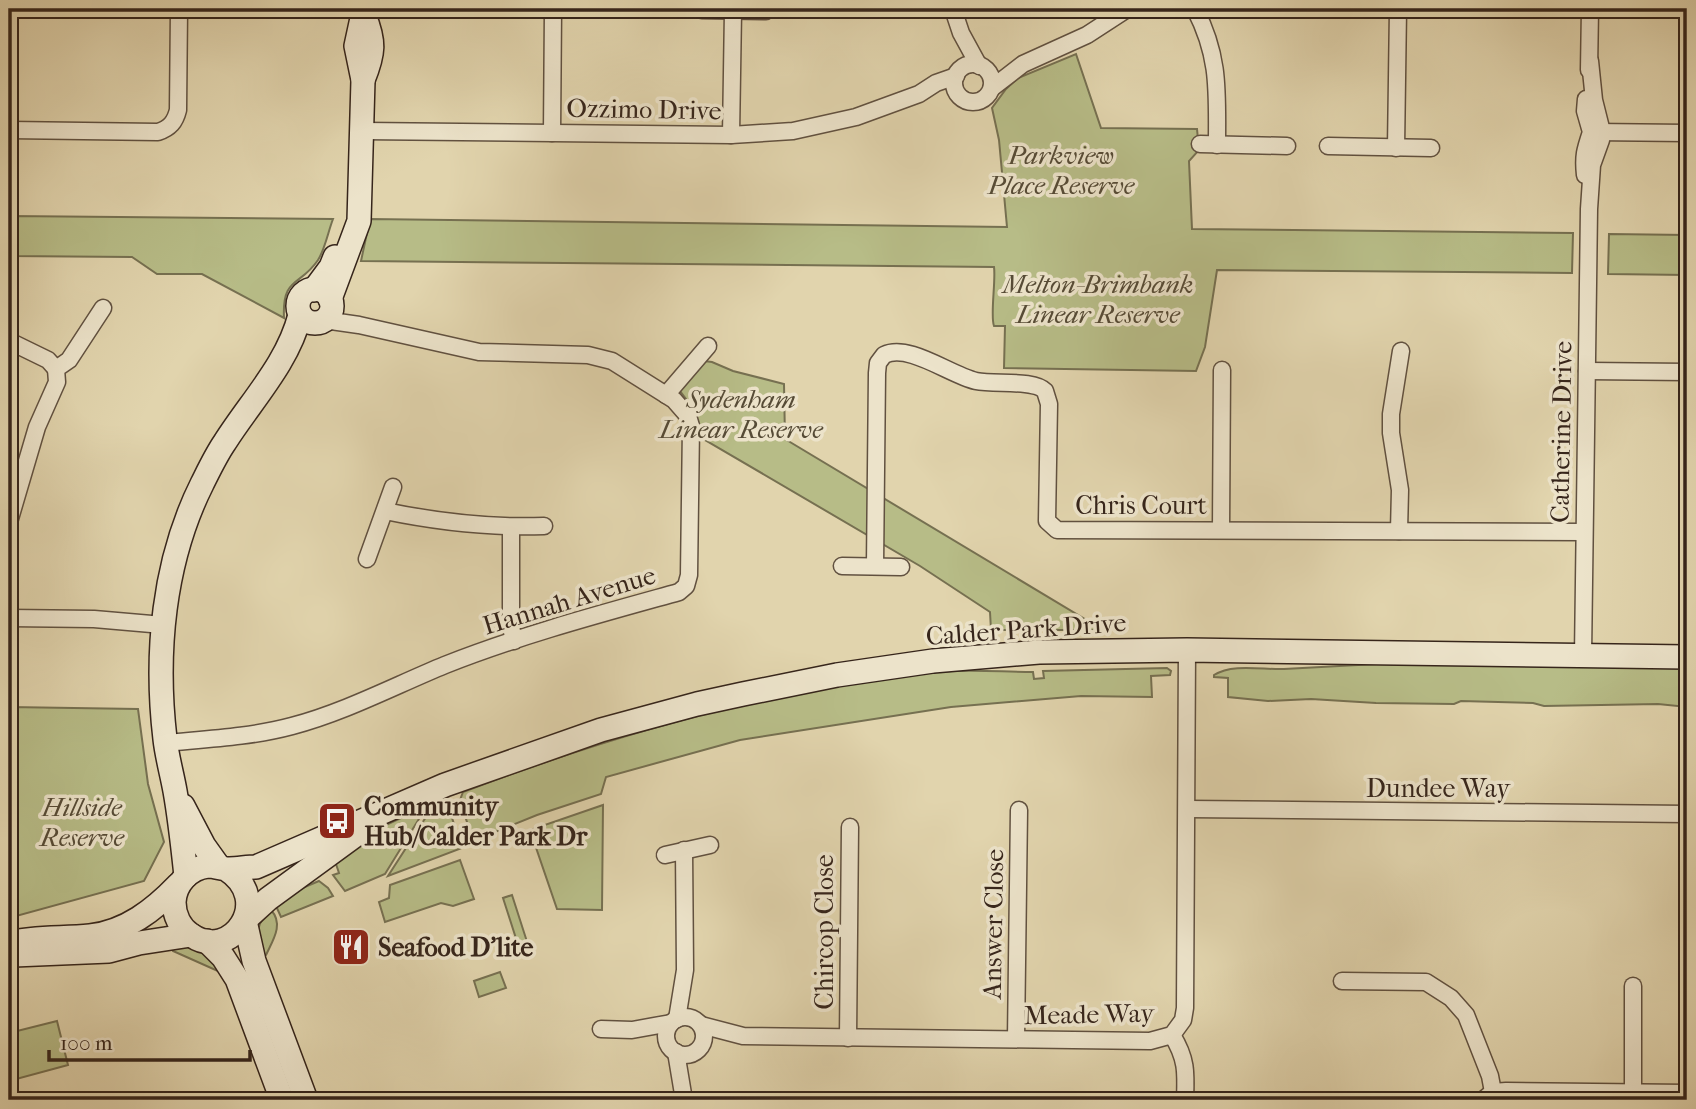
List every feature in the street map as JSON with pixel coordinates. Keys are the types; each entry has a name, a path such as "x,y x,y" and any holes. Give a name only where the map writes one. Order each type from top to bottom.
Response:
{"street":[{"path":"9,130 159,132 166,129 176,120 178,110 179,9"},
{"path":"552,133 553,9"},
{"path":"953,9 961,33 982,67 991,76 992,88"},
{"path":"961,33 959,72 955,88 968,102 980,101 1023,64 1087,35 1127,9"},
{"path":"1195,9 1208,34 1215,66 1217,145"},
{"path":"1396,148 1398,9"},
{"name":"Catherine Drive","path":"1583,656 1588,209 1583,157 1586,143 1596,132 1585,111 1590,61 1590,9"},
{"path":"702,10 766,11"},
{"path":"731,135 733,11"},
{"path":"306,1100 278,1056 223,957 182,927 176,916 176,892 184,878 175,791 166,748 161,703 163,625 181,536 201,486 224,443 286,353 297,330 319,309 362,169 363,80 356,46 364,12"},
{"path":"959,72 974,65 982,67 1023,64"},
{"name":"Ozzimo Drive","path":"363,131 731,135 793,131 856,117 919,94 959,72"},
{"name":"Ozzimo Drive","path":"919,94 958,94"},
{"path":"1596,132 1687,132"},
{"path":"1200,144 1287,146"},
{"path":"1328,146 1431,148"},
{"path":"56,369 69,360 103,308"},
{"name":"Hannah Avenue","path":"166,748 289,727 328,715 514,640 679,592 686,586 689,575 691,426 688,416 666,395 612,361 588,355 479,352 359,325 319,309"},
{"path":"9,341 48,360 56,369 57,382 14,484 9,522"},
{"path":"666,395 708,346"},
{"name":"Chris Court","path":"875,566 878,363 884,355 899,351 976,381 1010,385 1035,384 1045,391 1049,404 1047,521 1057,530 1584,532"},
{"path":"1399,531 1400,490 1391,433 1391,414 1401,351"},
{"path":"1221,530 1222,370"},
{"path":"1587,372 1687,372"},
{"path":"367,559 393,487"},
{"path":"385,511 429,520 511,527 544,526"},
{"path":"511,527 511,627 514,640"},
{"path":"842,566 901,567"},
{"path":"9,618 94,619 163,625"},
{"name":"Calder Park Drive","path":"223,868 256,867 502,764 588,734 697,704 788,685 921,663 1039,652 1187,650 1687,657"},
{"name":"Meade Way","path":"685,1049 743,1036 1150,1041 1172,1035 1183,1020 1185,1008 1187,650"},
{"path":"175,791 204,846 223,868 244,885 248,896 245,920 278,1056 282,1100"},
{"name":"Calder Park Drive","path":"245,920 390,809"},
{"name":"Dundee Way","path":"1188,809 1687,814"},
{"name":"Answer Close","path":"1016,1039 1019,810"},
{"name":"Chircop Close","path":"848,1038 850,827"},
{"path":"665,855 710,845"},
{"path":"684,850 685,970 689,1002 704,1036 685,1049"},
{"path":"9,943 28,939 93,936 115,929 155,908 184,878 202,867 223,868"},
{"path":"9,956 109,951 139,943 229,937 245,920"},
{"path":"685,970 674,1021 667,1034 685,1049"},
{"path":"1342,981 1426,982 1451,998 1466,1015 1490,1076 1488,1096 1687,1093"},
{"path":"1633,986 1633,1093"},
{"path":"601,1029 632,1030 689,1017 698,1022"},
{"name":"Meade Way","path":"698,1022 743,1036"},
{"path":"632,1030 685,1049"},
{"path":"1172,1035 1186,1066 1185,1100"},
{"path":"684,1100 685,1049"}],"green space":[{"name":"Melton-Brimbank Linear Reserve","path":"1076,54 1101,128 1197,129 1199,150 1189,161 1192,229 1573,233 1572,273 1217,270 1205,347 1196,371 1004,368 1005,326 994,326 993,321 994,267 361,261 370,219 1007,227 999,140 992,108 1018,78"},
{"path":"9,216 333,219 318,260 289,288 284,305 284,318 202,274 157,274 132,257 9,256"},
{"path":"1609,234 1687,235 1687,275 1608,274"},
{"name":"Sydenham Linear Reserve","path":"704,361 784,384 785,439 1103,630 991,630 990,612 920,566 700,437 695,411 680,391"},
{"path":"1395,663 1687,667 1687,707 1658,704 1544,706 1533,703 1461,701 1454,704 1311,699 1268,701 1228,697 1228,678 1214,677 1222,671 1239,668 1284,669"},
{"path":"1167,668 1171,671 1170,675 1151,676 1152,697 1081,696 951,707 740,740 606,777 601,794 537,815 473,841 460,800 463,792 578,751 696,716 816,689 949,671 1033,672 1034,679 1044,678 1043,671"},
{"name":"Hillside Reserve","path":"9,707 138,709 148,784 164,842 144,881 9,918"},
{"path":"443,800 448,806 462,848 388,876 426,817 426,807"},
{"path":"603,805 602,910 557,909 530,830"},
{"path":"420,809 422,814 385,874 345,891 333,875 339,873 334,858 371,832"},
{"path":"460,860 474,899 453,906 441,903 385,922 379,902 389,898 390,885"},
{"path":"319,881 333,896 281,917 276,906 300,889"},
{"path":"512,895 530,951 521,954 503,898"},
{"path":"271,910 277,921 276,932 266,955 263,956 258,930 261,921"},
{"path":"185,946 206,954 220,972 173,951 172,947"},
{"path":"500,972 506,988 479,997 474,981"},
{"path":"57,1021 68,1065 9,1081 9,1033"}],"place":[{"name":"Community Hub/Calder Park Dr","path":"337,821"},
{"name":"Seafood D'lite","path":"351,947"}],"park label":[{"name":"Parkview Place Reserve","path":"1061,170"}]}
